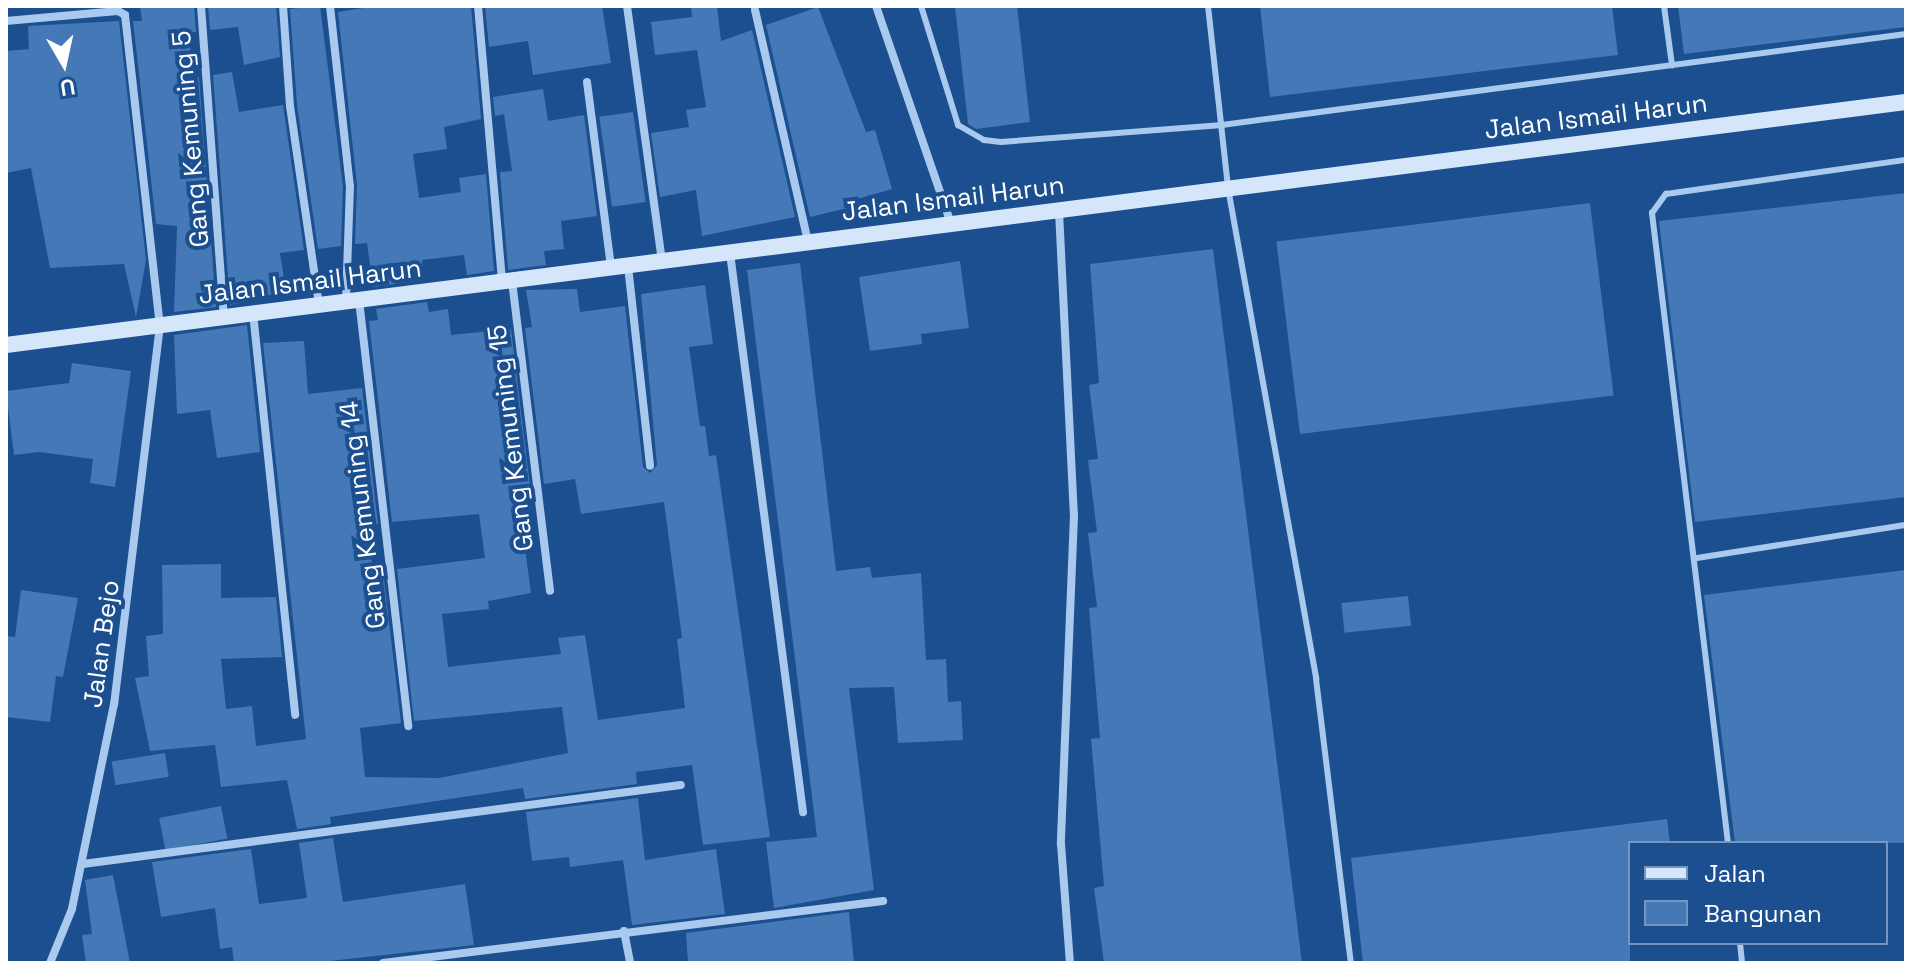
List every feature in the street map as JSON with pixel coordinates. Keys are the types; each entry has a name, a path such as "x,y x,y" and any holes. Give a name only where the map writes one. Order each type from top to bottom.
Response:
{"street":[{"name":"Gang Kemuning 5","path":"201,6 224,317"},
{"path":"283,6 290,106 319,305"},
{"name":"Gang Kemuning 14","path":"330,6 350,186 353,300 408,726"},
{"name":"Gang Kemuning 15","path":"478,6 507,281 550,591"},
{"path":"627,6 662,261"},
{"path":"876,6 951,224"},
{"path":"755,10 808,241"},
{"name":"Jalan Bejo","path":"6,21 118,11 125,15 160,325 114,704 83,864 50,963"},
{"path":"587,82 620,266 650,466"},
{"name":"Jalan Ismail Harun","path":"6,345 1906,102"},
{"path":"1058,210 1074,515 1061,844 1070,963"},
{"path":"730,252 803,812"},
{"path":"253,313 295,715"},
{"path":"83,864 681,785"},
{"path":"383,963 883,901"},
{"path":"624,931 630,963"}],"lane":[{"path":"921,6 952,114 968,134 984,140 1222,125 1906,34"},
{"path":"1208,6 1228,188 1316,679 1351,963"},
{"path":"1664,6 1672,65"},
{"path":"1728,841 1697,558 1652,213 1666,194 1906,160"},
{"path":"1697,558 1906,525"}],"building":[{"path":"140,6 194,6 196,32 188,33 194,78 199,77 216,307 174,312 177,226 156,224 133,21 142,21"},
{"path":"208,6 276,6 280,57 244,65 238,27 210,30"},
{"path":"320,6 343,186 341,246 318,249 297,105 290,9"},
{"path":"376,6 471,6 481,119 444,127 447,149 413,154 419,198 461,192 459,178 486,174 494,271 467,275 464,255 422,260 424,280 373,287 367,243 355,244 357,185 338,12"},
{"path":"485,6 602,6 611,63 533,75 528,41 489,47"},
{"path":"691,6 717,6 721,41 752,30 795,217 702,236 696,190 660,197 651,133 689,127 686,110 706,107 697,50 655,55 651,22 692,17"},
{"path":"955,6 1017,6 1030,122 976,129 968,124"},
{"path":"1260,6 1612,6 1618,55 1270,97"},
{"path":"1678,6 1906,6 1906,27 1684,54"},
{"path":"818,7 866,132 875,130 892,189 854,200 856,206 810,217 766,25"},
{"path":"119,21 146,260 136,317 124,264 50,268 31,168 6,173 6,51 29,49 28,26"},
{"path":"232,72 239,112 283,105 304,250 280,253 286,291 230,305 213,75"},
{"path":"543,89 548,121 584,115 597,216 561,221 564,249 544,251 546,265 508,270 500,172 512,171 504,114 495,116 493,97"},
{"path":"633,112 646,202 612,207 599,117"},
{"path":"1906,193 1906,497 1695,522 1659,221"},
{"path":"1590,203 1614,396 1300,434 1276,242"},
{"path":"1213,249 1302,963 1104,963 1094,888 1104,886 1091,739 1100,738 1089,608 1097,607 1088,533 1097,532 1088,460 1098,459 1089,385 1099,383 1090,264"},
{"path":"960,261 969,328 921,334 922,344 870,351 859,277"},
{"path":"800,263 836,571 870,567 872,578 921,573 926,660 946,659 948,702 961,701 963,740 898,743 894,687 849,688 874,890 774,908 766,842 817,837 747,270"},
{"path":"705,285 713,344 689,347 700,426 705,426 709,456 716,455 770,837 703,845 692,765 636,772 637,784 525,799 523,788 330,817 331,824 297,829 287,780 221,787 215,745 150,751 135,678 149,676 146,636 163,634 162,565 221,564 221,598 276,597 282,657 221,659 226,709 252,706 256,746 306,739 263,343 304,341 308,394 362,388 378,524 367,525 373,572 383,571 401,723 360,728 365,777 439,778 568,753 562,707 414,721 397,569 485,558 479,514 392,522 369,321 378,320 376,309 427,302 429,312 448,309 451,335 511,329 530,486 517,488 531,593 488,601 489,609 442,614 448,667 561,654 558,638 585,635 598,720 685,708 677,639 682,638 664,502 581,514 575,479 544,484 525,328 532,327 526,290 577,289 580,312 625,306 643,467 650,473 657,465 641,294"},
{"path":"247,325 260,452 217,458 210,410 177,414 174,335"},
{"path":"72,363 131,371 115,487 90,483 93,459 39,452 14,455 6,391 69,383"},
{"path":"1906,570 1906,843 1735,841 1704,595"},
{"path":"21,590 78,598 63,677 56,676 50,722 6,717 6,636 15,637"},
{"path":"1408,596 1411,626 1345,633 1341,603"},
{"path":"165,753 169,777 115,785 112,761"},
{"path":"638,798 645,860 716,849 725,914 632,925 623,860 570,867 569,857 532,861 526,812"},
{"path":"221,806 227,838 165,850 159,818"},
{"path":"1667,819 1670,841 1628,841 1630,963 1363,963 1351,858"},
{"path":"333,838 343,902 465,884 474,945 312,963 234,963 232,947 220,949 215,908 161,917 152,862 251,849 259,904 307,898 299,843"},
{"path":"113,875 130,963 86,963 82,935 92,934 85,880"},
{"path":"849,912 854,963 688,963 686,933"}]}
